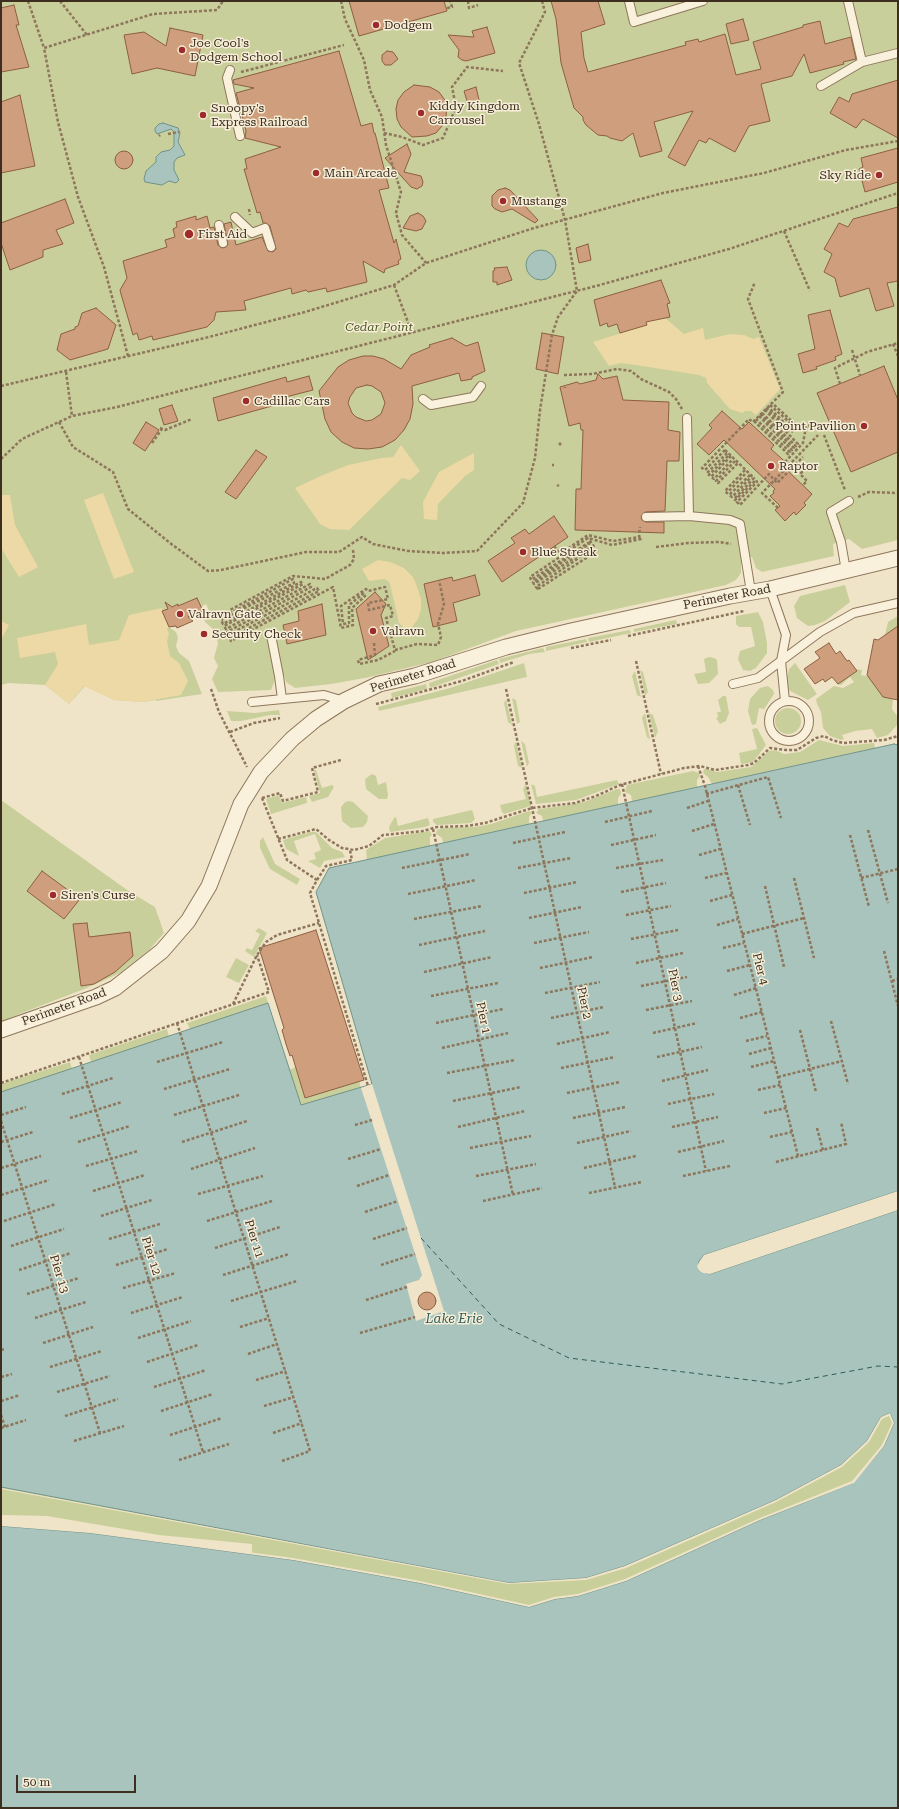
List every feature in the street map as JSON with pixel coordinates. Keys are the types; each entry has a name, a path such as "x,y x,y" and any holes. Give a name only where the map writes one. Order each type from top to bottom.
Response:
{"street":[{"name":"Perimeter Road","path":"1,1030 96,997 115,988 162,951 188,921 209,886 241,804 259,788 261,772 292,739 316,719 344,701 379,684 415,676 506,647 570,631 770,589 898,558"}],"lane":[{"path":"629,1 634,22 703,1"},
{"path":"848,1 862,62"},
{"path":"821,86 862,62 898,53"},
{"path":"230,70 227,78 240,136"},
{"path":"235,217 252,233 265,228 271,247"},
{"path":"219,225 223,243"},
{"path":"423,399 432,405 473,397 481,386"},
{"path":"687,418 689,516"},
{"path":"846,571 841,542 831,512 849,501"},
{"path":"643,519 689,516 730,520 740,524 751,592"},
{"path":"770,589 786,635 781,661 785,701"},
{"path":"733,684 758,678 820,632 854,613 898,603"},
{"path":"271,635 282,699"},
{"path":"252,702 324,695 344,701"},
{"path":"785,701 799,703 805,708 809,722 803,735 797,739 789,741 776,736 771,730 769,723 770,715 773,709 778,704 785,701"}],"path":[{"path":"28,1 44,48 58,122 78,197 104,266 128,356"},
{"path":"60,1 86,35"},
{"path":"44,48 153,14 217,10 223,1"},
{"path":"341,1 345,19 364,60 370,90 382,117 386,146 401,192 396,213 402,235 426,263"},
{"path":"446,8 452,7 450,1"},
{"path":"468,1 469,8 478,5"},
{"path":"59,422 73,448 113,472 128,509 208,571 222,570 306,552 339,552 362,538 373,544 408,551 443,553 476,551 523,503 535,458 540,410 552,335 558,317 577,291 565,220 539,124 520,63 545,12 542,1"},
{"path":"227,78 238,73 344,45"},
{"path":"384,133 402,137 423,145 443,138 456,107 452,87 467,67 503,71"},
{"path":"168,134 179,132"},
{"path":"1,386 66,372 305,312 394,285 426,263 534,228 663,193 764,173 846,150 898,141"},
{"path":"1,459 22,439 72,416 117,407 577,291 729,248 898,193"},
{"path":"784,230 810,291"},
{"path":"755,282 748,299 783,392 755,420"},
{"path":"394,285 412,333"},
{"path":"840,384 835,368 867,352 898,343"},
{"path":"893,344 898,356"},
{"path":"852,350 860,375"},
{"path":"564,375 592,374 617,369 631,371 641,379 669,392 676,398 687,418"},
{"path":"66,372 72,416"},
{"path":"765,410 797,426 796,428 765,410"},
{"path":"765,410 798,444 796,446 765,410"},
{"path":"765,410 794,448 792,450 765,410"},
{"path":"765,410 793,431 791,432 765,410"},
{"path":"152,443 161,428 165,430 192,419"},
{"path":"730,456 718,483 716,481 749,419 753,422 755,420 790,452 788,454 755,420"},
{"path":"785,462 803,443 806,427 813,424"},
{"path":"778,508 762,493 818,435"},
{"path":"824,435 849,501 869,492 898,493"},
{"path":"730,456 714,479 711,477 730,456"},
{"path":"730,456 705,470 702,468 730,456"},
{"path":"730,456 709,475 707,473 730,456"},
{"path":"730,456 754,478 734,499 735,500 756,480 757,482 737,502 740,505 769,474 777,483 803,457"},
{"path":"794,465 802,472 800,474 807,481 803,485"},
{"path":"748,473 727,493 725,491 748,473"},
{"path":"748,473 732,497 729,495 748,473"},
{"path":"554,546 560,554 586,538 588,535 613,541 639,537 643,519"},
{"path":"586,538 597,551 538,589 536,587 592,550 591,547 534,584 533,582 588,543 531,580 530,577 586,538"},
{"path":"656,547 688,543 719,542 744,546"},
{"path":"352,550 354,559 350,565 325,579 293,576 230,610 231,613 293,579 294,583 221,620 223,624 301,582 303,584 224,626 226,629 310,584 311,587 227,632 228,635 317,588 319,591 230,638 231,641 333,587 341,628 353,626 352,608 365,596 364,594 349,605 349,623 343,624 341,606 366,589 368,591 385,586 388,599 368,603 369,610 390,605 392,616 386,618 395,650 417,644 438,645 441,638 438,624 444,604 439,580"},
{"path":"625,636 748,610"},
{"path":"569,649 617,638"},
{"path":"374,642 375,655 358,660 359,664 378,660 395,651"},
{"path":"636,661 661,774"},
{"path":"369,706 462,681 515,662"},
{"path":"211,689 220,712 259,788 287,860 317,880"},
{"name":"Pier 2","path":"506,689 534,807 539,838 615,1187"},
{"path":"230,732 254,723 280,718"},
{"path":"278,839 316,828 329,840 342,848 350,850 369,846 384,835 485,823 534,807 575,803 596,796 622,784 698,766 715,770 748,765 754,763 770,748 797,750 816,738 824,736 843,743 884,740 898,736"},
{"path":"262,799 280,793 283,801 318,792 312,768 341,760"},
{"name":"Pier 4","path":"698,766 705,786 798,1156"},
{"path":"706,794 768,777 781,818"},
{"name":"Pier 3","path":"622,784 706,1171"},
{"path":"738,785 750,825"},
{"path":"687,808 708,801"},
{"path":"605,822 652,811"},
{"path":"692,831 714,824"},
{"name":"Pier 1","path":"433,828 513,1195"},
{"path":"868,830 888,904"},
{"path":"513,843 565,832"},
{"path":"850,834 869,907"},
{"path":"611,845 656,835"},
{"path":"699,855 720,849"},
{"path":"350,850 352,860 326,866 310,893 368,1086"},
{"path":"402,868 470,854"},
{"path":"518,868 571,858"},
{"path":"616,868 663,860"},
{"path":"861,878 898,869"},
{"path":"705,878 726,873"},
{"path":"794,878 814,958"},
{"path":"408,894 476,880"},
{"path":"524,893 577,882"},
{"path":"621,892 666,883"},
{"path":"765,886 784,967"},
{"path":"710,901 732,896"},
{"path":"414,919 482,906"},
{"path":"626,915 671,906"},
{"path":"529,918 582,907"},
{"path":"742,934 804,918"},
{"path":"717,925 738,919"},
{"path":"233,1004 257,955 266,942 277,935 319,922"},
{"path":"631,940 678,930"},
{"path":"419,945 485,931"},
{"path":"534,943 589,932"},
{"path":"722,948 744,943"},
{"path":"884,951 898,1006"},
{"path":"636,963 683,953"},
{"path":"1,1083 269,992 257,955"},
{"path":"424,972 492,957"},
{"path":"540,968 593,957"},
{"path":"727,971 750,965"},
{"path":"641,986 687,977"},
{"path":"892,981 898,979"},
{"path":"545,994 600,982"},
{"path":"431,996 498,983"},
{"path":"734,995 756,988"},
{"path":"646,1010 692,1001"},
{"path":"551,1018 604,1007"},
{"path":"436,1023 473,1014 503,1009"},
{"path":"740,1018 762,1012"},
{"path":"831,1021 848,1084"},
{"path":"653,1033 697,1023"},
{"name":"Pier 11","path":"177,1024 310,1451 282,1460"},
{"path":"800,1030 816,1092"},
{"path":"557,1044 610,1032"},
{"path":"442,1048 508,1033"},
{"path":"746,1041 768,1036"},
{"path":"157,1062 223,1042"},
{"path":"657,1057 702,1047"},
{"path":"749,1054 771,1048"},
{"name":"Pier 12","path":"79,1057 203,1452"},
{"path":"561,1068 615,1057"},
{"path":"447,1074 515,1060"},
{"path":"752,1067 774,1061"},
{"path":"778,1077 842,1061"},
{"path":"164,1089 230,1069"},
{"path":"662,1081 708,1070"},
{"path":"62,1094 114,1078"},
{"path":"567,1093 620,1082"},
{"path":"758,1090 780,1085"},
{"path":"453,1101 521,1086"},
{"path":"668,1104 714,1094"},
{"path":"174,1115 239,1095"},
{"path":"70,1118 122,1102"},
{"path":"1,1115 26,1107"},
{"path":"573,1118 625,1107"},
{"path":"764,1113 786,1108"},
{"path":"458,1127 525,1111"},
{"path":"672,1127 718,1117"},
{"path":"355,1126 372,1120"},
{"name":"Pier 13","path":"1,1121 100,1434"},
{"path":"182,1142 247,1121"},
{"path":"776,1162 846,1144 841,1122"},
{"path":"78,1142 130,1126"},
{"path":"817,1128 822,1150"},
{"path":"578,1143 631,1131"},
{"path":"1,1142 33,1132"},
{"path":"770,1137 792,1132"},
{"path":"470,1148 531,1136"},
{"path":"678,1152 724,1141"},
{"path":"191,1169 255,1148"},
{"path":"348,1159 381,1149"},
{"path":"86,1166 138,1151"},
{"path":"1,1168 41,1156"},
{"path":"584,1168 636,1156"},
{"path":"476,1176 536,1164"},
{"path":"683,1176 730,1166"},
{"path":"93,1191 145,1175"},
{"path":"357,1186 390,1175"},
{"path":"198,1194 264,1176"},
{"path":"1,1195 48,1180"},
{"path":"589,1194 642,1182"},
{"path":"483,1201 542,1188"},
{"path":"101,1216 152,1200"},
{"path":"207,1221 272,1201"},
{"path":"365,1212 398,1201"},
{"path":"4,1221 56,1204"},
{"path":"109,1239 160,1224"},
{"path":"215,1248 280,1227"},
{"path":"373,1239 407,1228"},
{"path":"11,1246 64,1229"},
{"path":"116,1265 168,1249"},
{"path":"19,1270 71,1253"},
{"path":"223,1275 289,1254"},
{"path":"381,1265 415,1254"},
{"path":"123,1288 176,1273"},
{"path":"27,1294 79,1278"},
{"path":"231,1301 297,1281"},
{"path":"366,1300 407,1287"},
{"path":"131,1313 182,1297"},
{"path":"34,1318 86,1302"},
{"path":"360,1333 415,1317"},
{"path":"240,1327 269,1318"},
{"path":"138,1338 191,1321"},
{"path":"43,1343 93,1327"},
{"path":"248,1354 277,1344"},
{"path":"147,1362 198,1345"},
{"path":"1,1350 5,1349"},
{"path":"50,1367 102,1351"},
{"path":"154,1387 206,1370"},
{"path":"256,1380 286,1371"},
{"path":"1,1377 12,1374"},
{"path":"57,1392 110,1376"},
{"path":"161,1411 213,1394"},
{"path":"1,1401 20,1395"},
{"path":"264,1406 294,1397"},
{"path":"65,1416 118,1399"},
{"path":"1,1415 5,1427"},
{"path":"170,1435 222,1418"},
{"path":"1,1428 26,1420"},
{"path":"274,1433 302,1423"},
{"path":"74,1441 124,1426"},
{"path":"178,1460 228,1444"}],"green space":[{"name":"Cedar Point","path":"1,1 898,1 898,540 862,549 849,539 833,544 834,556 762,572 756,568 752,557 741,560 741,573 736,580 726,585 516,631 432,662 365,678 331,684 295,688 286,682 284,675 274,677 275,680 271,690 218,692 212,679 218,666 214,658 218,643 214,630 205,622 204,617 207,616 209,611 206,604 201,607 203,611 184,619 184,625 177,628 176,626 169,627 176,632 178,638 176,646 179,653 189,661 202,694 143,702 114,700 85,686 69,704 45,685 9,683 1,685"},
{"path":"845,585 850,602 825,621 808,626 797,618 794,606 800,596"},
{"path":"758,612 763,622 767,643 767,653 756,668 750,671 743,670 738,659 740,651 755,646 751,627 739,627 736,624 736,616"},
{"path":"898,616 898,631 896,628 885,635 888,622"},
{"path":"676,620 677,624 634,632 634,629"},
{"path":"630,630 631,633 589,642 588,638"},
{"path":"586,639 587,642 546,651 546,647"},
{"path":"543,648 545,652 529,654 500,663 499,659"},
{"path":"709,657 717,660 718,674 709,683 698,684 694,674 706,672 704,659"},
{"path":"497,660 499,664 430,688 429,683"},
{"path":"524,663 527,677 379,711 378,707 450,688"},
{"path":"795,663 817,694 808,700 790,691 788,687 787,678 789,669"},
{"path":"855,669 862,670 861,675 872,677 893,699 892,709 898,717 898,724 888,735 877,738 872,729 855,731 842,735 844,739 841,740 830,736 823,728 821,712 816,699 834,686 843,688 854,682 850,677 841,685 836,684 852,674"},
{"path":"640,670 643,672 648,692 645,696"},
{"path":"635,671 641,697 637,695 632,676"},
{"path":"426,684 427,689 392,698 391,693"},
{"path":"768,686 773,690 774,694 764,709 759,708 756,724 752,725 748,711 750,699 760,688"},
{"path":"723,696 726,696 729,713 726,721 720,724 716,718 718,717 717,712 721,712 718,700"},
{"path":"512,698 516,700 520,722 517,724"},
{"path":"506,699 512,725 508,722 504,703"},
{"path":"788,708 797,712 801,721 797,730 788,734 779,730 775,721 779,712"},
{"path":"279,710 280,715 270,715 241,721 231,721 227,711 255,713"},
{"path":"645,713 650,740 647,737 642,718"},
{"path":"649,713 653,715 658,731 655,738"},
{"path":"757,728 766,745 754,761 741,764 739,753 757,749 752,729"},
{"path":"819,740 843,746 874,743 875,748 712,784 708,777 703,773 704,769 717,772 751,767 769,751 775,750 784,754 800,752"},
{"path":"516,741 522,768 518,766 514,746"},
{"path":"521,741 525,744 529,763 527,767"},
{"path":"314,770 316,770 322,788 332,785 334,787 328,797 312,802 309,796 320,793"},
{"path":"693,771 699,773 700,776 697,780 697,787 632,802 631,795 625,792 627,785"},
{"path":"372,774 376,776 378,785 386,782 388,795 387,799 379,799 366,789 365,779"},
{"path":"617,780 619,784 576,800 536,804 531,784 535,786 537,797"},
{"path":"526,784 531,806 504,814 500,805 526,799 523,789"},
{"path":"620,789 621,794 618,798 618,805 543,821 542,816 536,813 539,809 584,802"},
{"path":"279,795 282,803 306,797 307,803 271,814 266,799"},
{"path":"1,800 130,892 155,907 164,933 149,950 120,973 87,988 1,1021"},
{"path":"345,802 353,802 368,816 367,822 363,827 351,828 342,821 341,807"},
{"path":"472,810 475,819 471,823 437,825 433,822 433,819"},
{"path":"529,811 532,813 529,817 529,824 443,843 442,838 436,834 437,830 442,828 474,827 491,824"},
{"path":"396,817 398,826 428,818 430,825 390,832 389,827"},
{"path":"430,831 432,835 430,837 430,847 367,860 366,850 385,838"},
{"path":"310,832 316,832 332,848 342,852 345,857 324,861 320,868 308,861 316,859 314,853 321,850 315,834 294,841 299,856 286,849 283,840"},
{"path":"263,837 275,864 300,879 297,885 270,869 260,848 260,841"},
{"path":"259,928 267,933 254,957 245,951 247,948 252,950 260,934 255,931"},
{"path":"236,958 249,965 239,983 226,977"},
{"path":"266,996 268,1003 190,1029 187,1023"},
{"path":"167,1029 169,1037 91,1062 89,1055"},
{"path":"70,1062 72,1069 2,1092 1,1084"},
{"path":"296,1067 359,1081 361,1088 301,1106 289,1070"},
{"path":"890,1413 894,1423 884,1446 854,1483 626,1581 578,1596 529,1607 252,1554 252,1544 159,1535 47,1516 1,1515 1,1487 509,1583"}],"sand":[{"path":"651,316 653,321 665,318 684,334 703,328 705,340 730,334 744,335 753,339 759,337 780,389 756,415 751,411 745,411 742,413 730,409 707,383 706,378 699,375 621,363 609,366 593,342 647,325 645,317"},
{"path":"401,445 420,471 410,480 402,478 349,530 330,529 320,524 295,488 348,465 393,457"},
{"path":"474,453 474,470 465,476 438,504 437,520 424,519 423,502 439,472"},
{"path":"103,493 134,572 114,579 84,500"},
{"path":"1,495 10,495 15,525 38,567 19,577 1,548"},
{"path":"378,560 390,562 404,568 413,577 416,584 421,599 421,610 418,619 408,632 399,623 390,584 384,579 369,581 362,569"},
{"path":"162,608 169,627 167,629 169,634 167,641 170,656 179,663 188,681 181,695 143,702 114,700 84,686 69,704 45,685 58,664 55,652 20,658 17,638 86,624 89,645 119,640 129,615"},
{"path":"1,621 9,625 1,640"}],"water":[{"path":"163,123 178,128 180,133 178,142 185,155 177,158 174,162 174,170 179,180 176,183 169,181 162,185 145,182 144,179 146,171 156,162 156,157 161,152 170,150 174,146 174,132 171,129 157,134 155,131 155,128 159,124"},
{"path":"541,250 552,254 556,265 552,276 541,280 530,276 526,265 530,254"},
{"name":"Lake Erie","path":"894,744 898,745 898,1191 704,1255 699,1261 699,1271 710,1274 898,1210 898,1808 1,1808 1,1526 90,1533 293,1560 420,1583 529,1607 555,1599 578,1596 626,1581 760,1520 853,1483 884,1446 894,1423 890,1413 881,1417 867,1441 841,1465 776,1500 625,1566 586,1578 509,1583 1,1487 1,1092 268,1003 301,1105 372,1084 316,892 329,868"}],"pier":[{"path":"372,1084 444,1311 416,1321 406,1284 419,1280 422,1275 361,1088"},
{"path":"898,1191 898,1193 705,1257 700,1266 704,1271 710,1272 898,1208 898,1210 710,1274 699,1271 697,1266 704,1255"},
{"path":"890,1413 894,1423 884,1446 854,1483 760,1520 626,1581 578,1596 555,1599 529,1607 420,1583 293,1560 90,1533 1,1526 1,1524 16,1524 90,1531 293,1558 420,1581 529,1605 554,1597 578,1594 625,1579 760,1518 852,1481 882,1445 892,1423 889,1416 882,1419 869,1442 842,1467 776,1502 626,1568 586,1580 508,1584 1,1488 509,1583 586,1578 625,1566 776,1500 841,1465 867,1441 881,1417"}],"building":[{"name":"Dodgem","path":"349,1 444,1 447,11 359,36"},
{"path":"551,1 598,1 605,24 581,32 584,58 588,72 686,45 685,42 698,39 699,42 725,34 736,75 761,69 753,42 803,27 803,25 820,21 825,44 851,37 856,59 843,62 844,64 810,73 804,54 792,76 761,84 770,121 749,126 735,152 709,138 706,143 699,140 685,166 668,157 693,111 654,122 662,151 640,157 633,133 622,141 607,136 598,135 586,125 583,117 574,108 561,63 556,19"},
{"path":"14,5 19,25 16,25 29,67 1,72 1,8"},
{"path":"743,19 749,40 731,44 726,24"},
{"path":"487,27 495,53 466,61 458,57 459,50 448,35 474,37 472,31"},
{"path":"170,28 203,35 195,76 157,68 132,74 124,35 144,32 166,46"},
{"name":"Main Arcade","path":"339,51 361,126 372,123 375,133 389,188 379,190 394,243 396,239 401,259 398,261 399,264 385,269 384,273 363,261 367,282 327,292 326,288 308,292 306,290 292,294 291,288 244,301 246,310 216,312 214,320 207,327 153,340 152,336 139,340 137,333 133,335 120,290 127,278 123,261 167,247 165,240 175,237 173,229 177,227 176,222 196,216 196,220 207,216 210,228 214,227 218,245 222,248 226,247 228,244 224,224 231,222 236,245 262,237 268,251 273,252 276,249 270,226 263,223 260,212 257,213 244,169 247,169 245,159 281,147 245,138 246,131 236,93 254,88 234,84 233,80"},
{"path":"387,51 393,52 398,59 391,65 385,65 382,61 382,55"},
{"path":"898,80 898,138 863,119 856,128 830,113 839,97 849,102 852,94"},
{"name":"Kiddy Kingdom Carrousel","path":"414,85 430,87 439,92 447,103 446,117 442,126 436,133 427,136 412,137 401,127 397,119 396,109 398,100 404,92"},
{"path":"476,87 479,100 468,104 464,91"},
{"path":"20,95 35,166 1,173 1,102"},
{"path":"407,144 411,154 404,172 421,176 423,182 422,186 417,189 411,187 385,158"},
{"name":"Sky Ride","path":"898,148 898,182 865,192 859,169 863,167 861,158"},
{"path":"124,151 130,154 133,160 130,166 124,169 118,166 115,160 118,154"},
{"name":"Mustangs","path":"505,188 510,190 538,220 535,223 512,209 502,212 492,206 492,196 498,190"},
{"path":"65,199 74,223 56,230 63,244 43,250 43,257 10,270 1,243 1,223"},
{"path":"898,207 898,281 887,283 894,306 876,311 869,288 840,297 835,278 824,272 832,254 824,249 839,223 848,227 853,219"},
{"path":"418,213 423,216 426,221 422,229 416,231 403,228 410,216"},
{"path":"588,244 591,260 579,263 576,248"},
{"path":"507,267 512,280 497,285 497,282 493,282 494,268"},
{"path":"661,280 670,303 667,304 670,317 646,322 647,325 620,333 617,324 608,327 607,323 600,326 594,300"},
{"path":"96,308 116,325 108,349 70,360 57,350 61,334 75,329 75,327 78,326 82,313"},
{"path":"830,310 842,354 835,357 836,360 816,367 817,369 803,373 798,354 815,349 808,315"},
{"path":"542,333 564,337 558,374 536,369"},
{"path":"452,338 466,346 478,342 485,371 472,377 472,379 461,381 459,373 412,386 413,404 410,419 404,430 395,440 382,447 368,449 354,448 342,442 331,432 325,419 319,391 338,367 349,360 363,356 373,356 384,359 401,369 411,355 430,347 429,345","holes":["367,385 372,386 381,392 385,403 381,414 372,420 366,421 356,417 352,413 348,403 356,388"]},
{"name":"Point Pavilion","path":"884,366 898,400 898,452 851,472 817,393"},
{"path":"598,374 603,379 617,376 623,400 669,402 668,430 680,432 679,461 667,461 665,511 645,512 641,517 642,520 646,522 664,522 664,533 575,530 576,489 581,489 583,430 581,430 580,423 569,426 560,387 577,382 580,384 596,380"},
{"name":"Cadillac Cars","path":"309,376 313,390 278,399 279,404 218,421 213,398 286,377 287,382"},
{"path":"172,405 178,421 164,425 159,409"},
{"name":"Raptor","path":"722,411 742,429 749,422 774,445 771,449 791,467 788,471 812,494 804,503 806,505 796,515 794,512 785,521 775,510 780,506 770,496 774,493 773,491 775,489 724,440 709,455 697,444 712,428 709,425"},
{"path":"146,422 159,430 145,451 133,443"},
{"path":"256,450 267,457 236,499 225,492"},
{"name":"Blue Streak","path":"554,516 568,537 502,582 488,561 515,543 511,538 525,529 529,534"},
{"path":"475,575 480,595 453,603 457,621 433,627 424,584 452,577 453,581"},
{"name":"Valravn","path":"375,592 386,604 381,615 389,646 368,660 356,609"},
{"name":"Valravn Gate","path":"197,598 203,611 188,617 193,621 177,628 176,626 169,627 162,611 168,609 165,602 172,607"},
{"path":"322,604 326,635 287,644 283,625 299,621 298,611"},
{"path":"898,626 898,700 883,697 867,675 874,639 878,640"},
{"path":"829,643 836,654 840,651 857,671 838,684 832,677 825,682 823,679 815,684 804,669 820,658 815,652"},
{"name":"Siren's Curse","path":"42,871 80,899 64,919 27,891"},
{"path":"87,923 89,937 130,932 133,956 115,972 94,984 81,986 73,924"},
{"path":"316,930 364,1080 305,1098 292,1055 290,1056 286,1044 282,1030 284,1028 259,948"},
{"path":"427,1292 433,1295 436,1301 433,1307 427,1310 421,1307 418,1301 421,1295"}],"ferry route":[{"path":"421,1238 499,1324 569,1358 782,1384 878,1366 898,1367"}],"place":[{"name":"Dodgem","path":"376,25"},
{"name":"Joe Cool's Dodgem School","path":"182,50"},
{"name":"Kiddy Kingdom Carrousel","path":"421,113"},
{"name":"Snoopy's Express Railroad","path":"203,115"},
{"name":"Main Arcade","path":"316,173"},
{"name":"Sky Ride","path":"879,175"},
{"name":"Mustangs","path":"503,201"},
{"name":"First Aid","path":"189,234"},
{"name":"Cadillac Cars","path":"246,401"},
{"name":"Point Pavilion","path":"864,426"},
{"name":"Raptor","path":"771,466"},
{"name":"Blue Streak","path":"523,552"},
{"name":"Valravn Gate","path":"180,614"},
{"name":"Valravn","path":"373,631"},
{"name":"Security Check","path":"204,634"},
{"name":"Siren's Curse","path":"53,895"}]}
